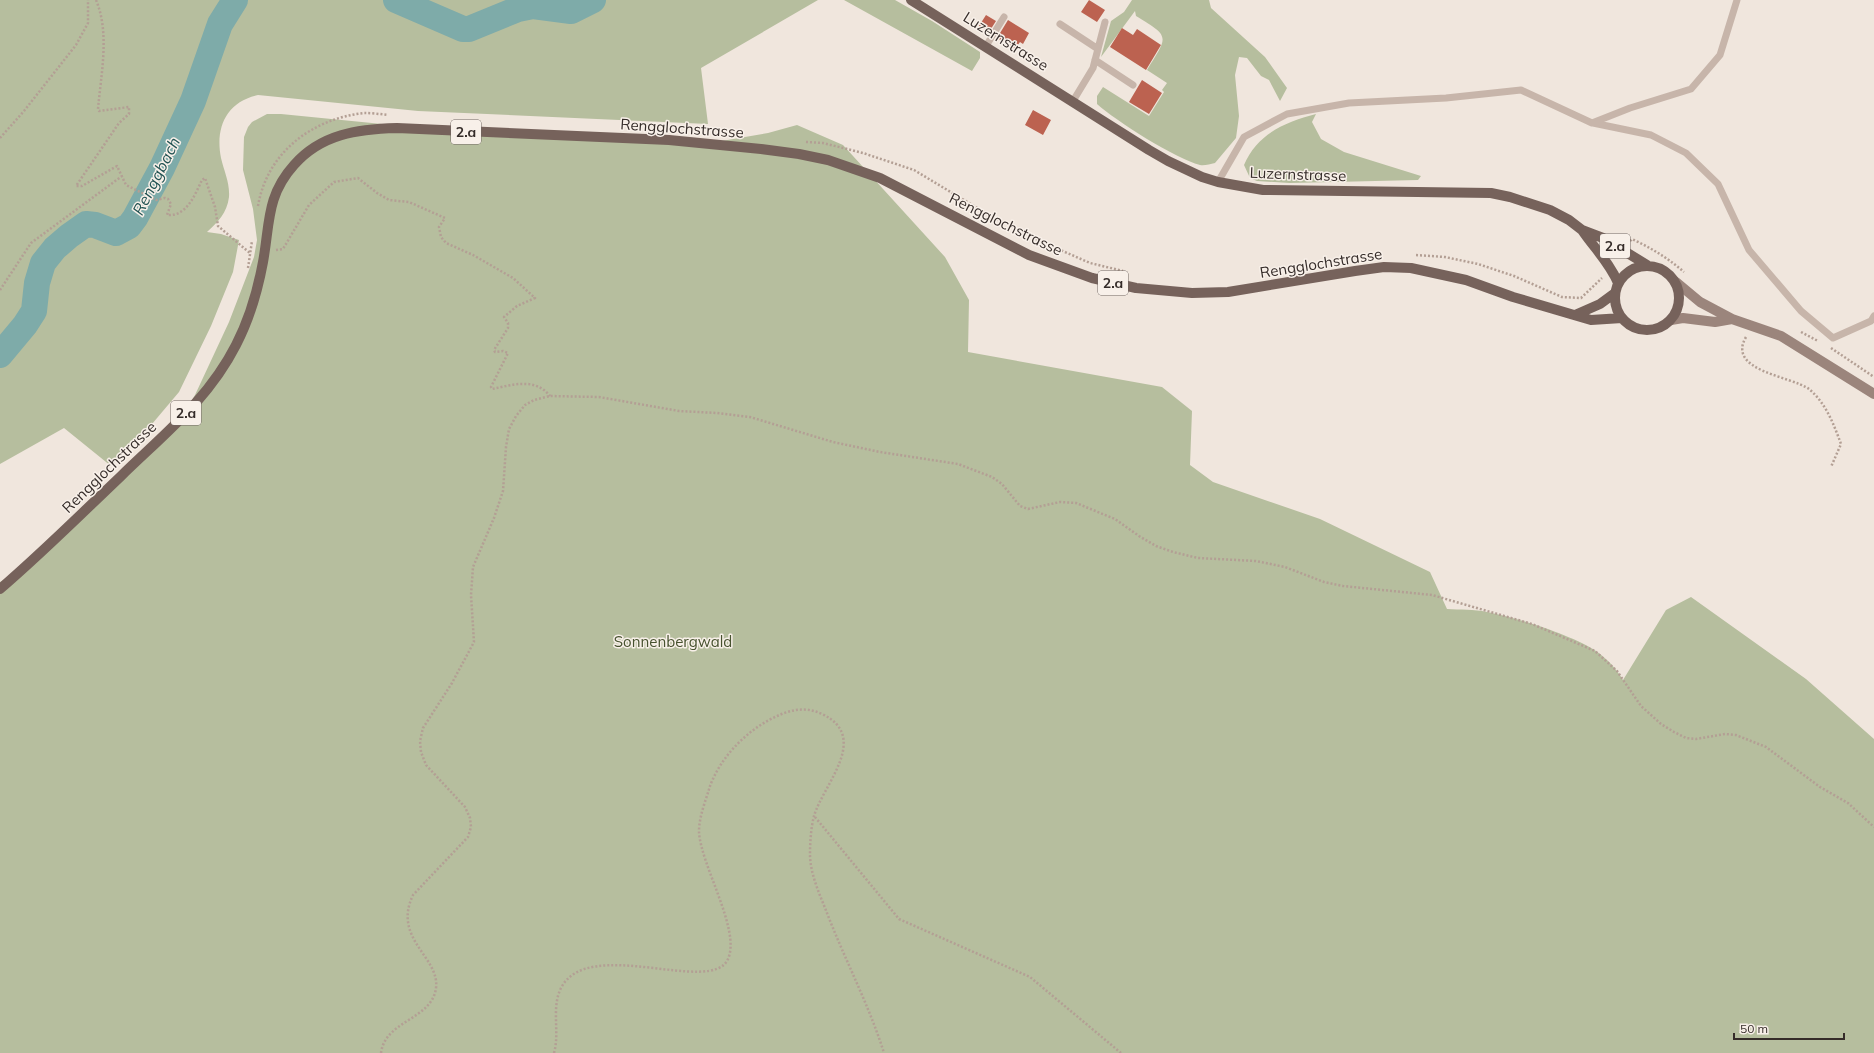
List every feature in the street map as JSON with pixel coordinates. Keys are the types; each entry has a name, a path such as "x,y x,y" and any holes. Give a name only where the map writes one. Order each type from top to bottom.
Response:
{"main road":[{"name":"Luzernstrasse","path":"911,0 1168,161 1218,182 1263,190 1491,194 1510,196 1550,210 1569,220 1582,230 1603,238 1646,265"},
{"name":"Rengglochstrasse","path":"0,589 89,508 191,408 212,385 237,344 247,319 263,262 270,210 281,181 303,156 321,143 342,134 371,129 397,128 669,140 799,154 855,168 923,199 1029,255 1092,278 1136,288 1192,293 1228,292 1384,267 1411,268 1466,280 1513,297 1591,320 1622,318"},
{"name":"Luzernstrasse","path":"1582,230 1593,248 1611,270 1616,288"},
{"path":"1575,315 1600,304 1616,288 1629,271 1646,265 1664,271 1700,302 1732,319 1781,336 1874,394"},
{"path":"1671,320 1680,302 1676,282"},
{"path":"1616,288 1617,309 1622,318 1628,324 1637,329 1656,329 1671,320 1684,318 1715,322 1732,319"}],"lane":[{"path":"1592,123 1630,108 1691,89 1720,55 1736,0"},
{"path":"986,46 1004,17"},
{"path":"1073,101 1093,68 1105,22"},
{"path":"1060,24 1098,49"},
{"path":"1095,60 1133,85"},
{"path":"1218,182 1244,137 1287,114 1349,103 1446,98 1521,90 1592,123 1651,135 1686,153 1718,184 1749,250 1801,311 1833,338 1871,320 1874,316"}],"path":[{"path":"0,138 24,111 76,45 88,23 88,0"},
{"path":"96,0 101,12 104,40 98,109 99,111 129,107 129,114 119,123 76,186 82,186 117,166 126,185 156,200 165,198 168,199 171,204 167,215 172,216 192,203 202,180 205,178 215,207 218,226 250,254 257,253"},
{"path":"801,141 823,143 863,153 914,170 989,215 1040,241 1090,263 1124,271"},
{"path":"257,213 259,199 267,174"},
{"path":"0,290 31,243 122,176"},
{"path":"270,251 283,249 309,204 334,182 358,178 377,193 389,200 409,202 445,218 439,227 441,237 446,243 473,255 513,278 535,298 517,306 504,317 508,323 508,328 494,350 495,352 503,351 508,353 491,387 492,389 521,383 531,384 546,392 550,396"},
{"path":"247,274 253,234"},
{"path":"1625,252 1632,239 1673,262 1688,276"},
{"path":"1415,255 1445,257 1478,264 1514,276 1562,297 1581,298 1611,270"},
{"path":"1752,326 1741,345 1742,354 1752,365 1809,389 1829,414 1841,444 1831,467"},
{"path":"1795,330 1822,343"},
{"path":"1828,347 1874,376"},
{"path":"381,1053 382,1044 387,1036 426,1008 434,998 436,986 433,972 419,951 410,930 406,916 408,905 413,895 468,837 471,827 470,818 465,807 426,764 421,752 420,741 423,728 452,683 474,642 475,625 471,595 473,567 494,518 503,491 506,447 509,429 516,416 525,405 534,400 550,396 599,397 679,411 717,413 750,417 840,444 880,452 958,464 992,477 1002,484 1020,506 1028,509 1060,502 1076,503 1114,519 1150,543 1173,552 1198,558 1256,561 1285,567 1324,582 1343,586 1432,595 1532,624 1595,651 1617,671 1645,710 1661,724 1686,738 1696,739 1725,734 1736,735 1766,747 1820,787 1848,803 1874,827"},
{"path":"554,1053 557,1043 557,999 562,985 571,977 583,970 600,966 628,965 679,971 716,970 723,966 728,959 732,942 703,851 699,831 702,809 716,770 735,745 767,721 797,709 815,710 829,717 841,730 844,745 840,765 814,816 810,856 817,887 842,953 877,1030 884,1053"},
{"path":"814,816 899,920 1030,977 1120,1053"}],"green space":[{"path":"0,0 818,0 701,68 708,124 418,111 258,95 247,98 231,110 225,118 222,127 220,136 221,158 229,187 229,197 226,208 221,217 207,232 221,234 239,240 233,272 211,326 179,392 152,424 111,466 64,428 0,464"},
{"path":"844,0 895,0 932,21 980,52 980,58 972,71"},
{"path":"1132,0 1209,0 1211,8 1265,57 1287,88 1280,101 1269,80 1261,76 1247,58 1239,57 1235,75 1239,116 1236,138 1215,163 1200,165 1162,148 1097,104 1097,96 1103,87 1149,116 1164,92 1162,90 1167,83 1147,70 1162,44 1162,38 1160,33 1136,16 1135,11 1101,57 1111,21 1124,12"},
{"name":"Sonnenbergwald","path":"267,114 281,114 382,124 710,143 768,133 797,125 843,145 945,257 969,300 968,352 1162,387 1192,411 1190,465 1213,482 1320,519 1430,572 1447,609 1477,610 1499,614 1527,622 1573,639 1586,645 1604,657 1623,680 1666,610 1691,597 1806,679 1874,739 1874,1053 0,1053 0,582 16,573 189,405 195,395 229,322 254,257 257,240 253,209 243,170 244,137 252,122"},
{"path":"1316,114 1312,122 1321,139 1344,152 1421,176 1418,180 1290,183 1257,181 1250,178 1244,165 1256,145 1264,137 1283,125"}],"building":[{"path":"1089,0 1105,10 1097,22 1081,12"},
{"path":"986,15 996,21 989,32 979,26"},
{"path":"1008,20 1029,33 1023,44 1020,42 1015,49 997,38"},
{"path":"1122,28 1133,35 1137,29 1161,45 1146,70 1110,47"},
{"path":"1142,80 1162,93 1149,114 1129,102"},
{"path":"1033,110 1051,120 1043,135 1025,125"}],"waterway":[{"name":"Renggbach","path":"0,355 25,325 34,311 37,283 43,263 55,248 86,224 95,225 116,233 129,226 135,218 162,168 193,101 220,24 235,0"},
{"name":"Renggbach","path":"396,0 463,29 469,29 518,9 533,6 571,11 593,0"}]}
